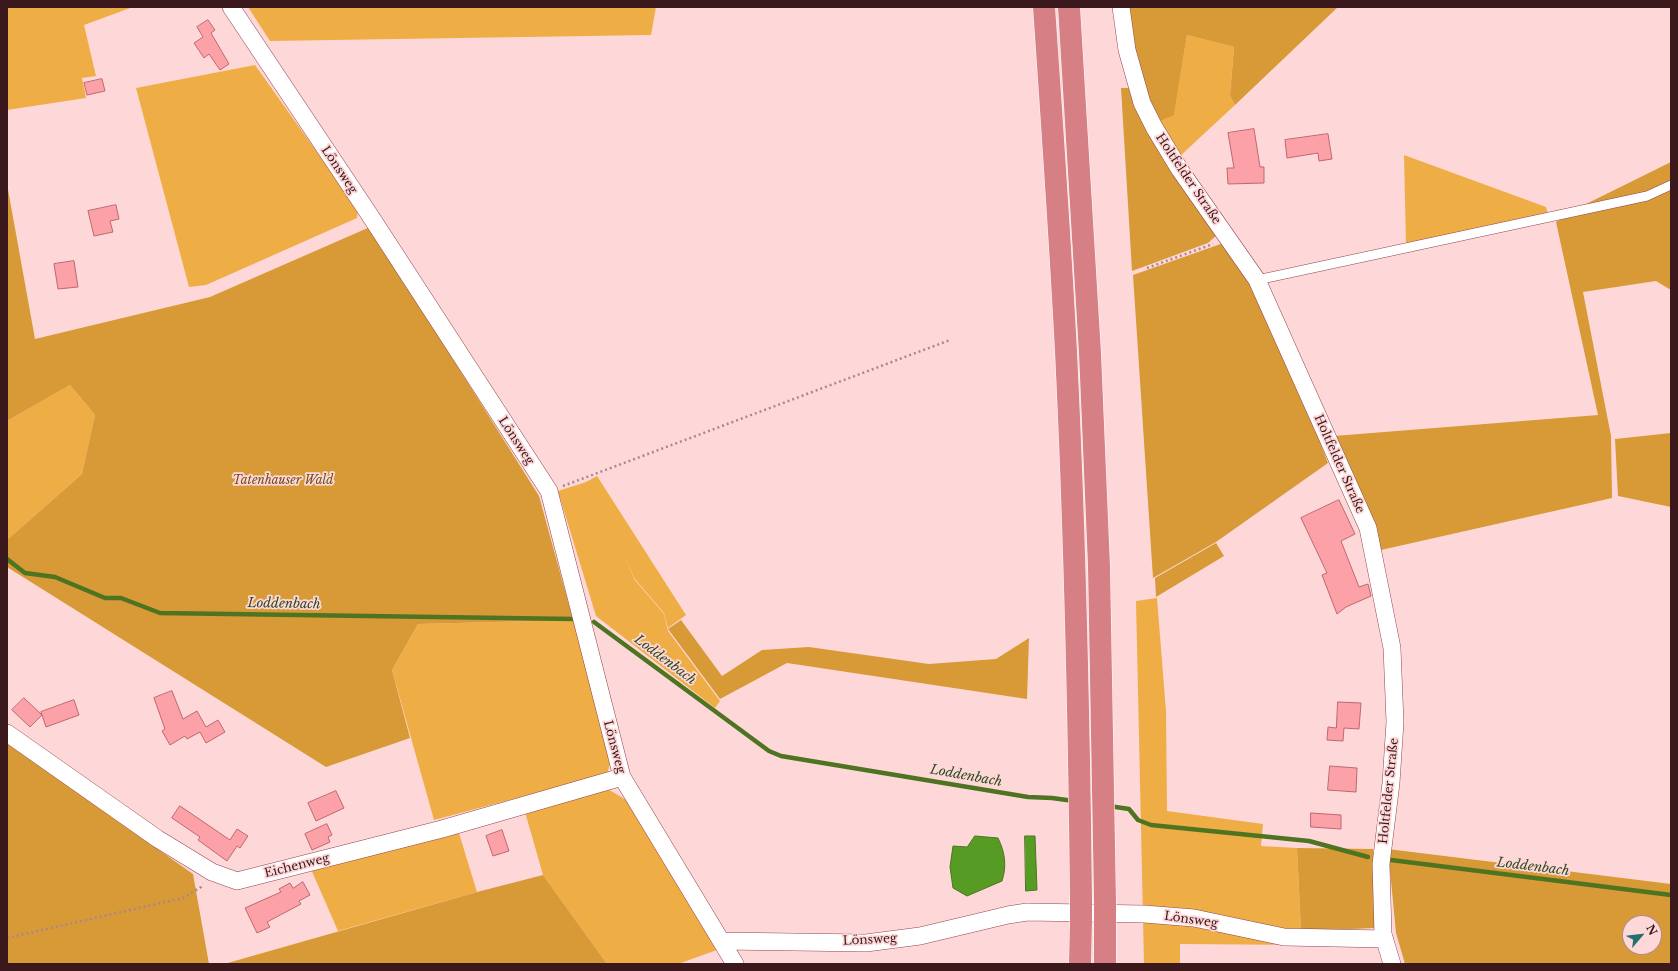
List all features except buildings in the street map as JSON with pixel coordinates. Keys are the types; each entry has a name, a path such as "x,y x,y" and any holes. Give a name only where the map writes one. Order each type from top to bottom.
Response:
{"highway":[{"path":"1044,7 1066,360 1075,564 1080,781 1080,964"},
{"path":"1069,7 1090,353 1099,566 1106,910 1105,964"}],"street":[{"name":"Lönsweg","path":"231,7 549,491 622,777 722,941 866,943 920,936 965,927 1008,915 1027,912 1144,914 1194,918 1284,937 1384,939"},
{"name":"Holtfelder Straße","path":"1120,7 1127,50 1142,103 1154,127 1180,170 1257,280 1368,528 1390,640 1396,722 1381,864 1384,939 1392,964"},
{"name":"Eichenweg","path":"7,733 158,839 212,872 237,880 442,829 622,777"},
{"path":"722,941 735,964"}],"lane":[{"path":"1257,280 1647,196 1671,185"}],"path":[{"path":"1147,268 1229,239"},
{"path":"549,491 950,340"},
{"path":"7,938 183,898 201,887 212,872"}],"shaded area":[{"path":"7,7 133,7 84,25 96,76 82,78 86,98 7,110"},
{"path":"248,7 656,7 651,35 270,41"},
{"path":"1187,35 1234,47 1230,94 1235,105 1179,157 1158,122 1174,114"},
{"path":"255,65 358,210 357,218 206,285 189,287 136,88"},
{"path":"1404,155 1546,207 1548,214 1406,245"},
{"path":"70,385 95,415 82,474 7,540 7,421"},
{"path":"597,476 686,615 668,628 664,613 634,578 624,554 634,579 664,614 668,631 720,701 715,708 596,616 558,491 586,482"},
{"path":"1157,598 1166,711 1167,811 1263,824 1261,846 1297,848 1301,931 1305,945 1180,944 1180,964 1144,964 1136,601"},
{"path":"573,620 612,757 607,774 434,820 392,670 418,624"},
{"path":"606,788 628,801 717,950 678,964 607,964 543,875 525,812"},
{"path":"458,830 477,892 338,931 310,867"},
{"path":"975,836 998,838 1004,854 1005,864 1002,881 967,896 953,888 950,867 953,846 967,847"},
{"path":"1025,836 1035,836 1037,890 1026,891"}],"green space":[{"path":"1128,7 1338,7 1235,105 1230,95 1234,47 1187,35 1174,115 1158,122 1139,69"},
{"path":"1121,88 1129,88 1217,235 1208,243 1132,271"},
{"path":"1671,162 1671,290 1656,281 1583,292 1611,436 1612,498 1381,550 1334,436 1598,415 1556,222 1582,206"},
{"name":"Tatenhauser Wald","path":"7,184 35,339 210,297 370,227 539,496 573,620 418,624 392,670 410,738 326,767 7,567 7,540 82,474 95,415 70,385 7,421"},
{"path":"1229,241 1294,375 1328,463 1216,542 1153,578 1133,275"},
{"path":"1671,433 1671,507 1618,496 1615,439"},
{"path":"1216,543 1224,556 1156,597 1155,578"},
{"path":"681,620 722,676 762,650 809,647 929,664 996,659 1029,638 1027,699 787,663 720,699 668,629"},
{"path":"7,743 193,874 209,964 7,964"},
{"path":"1297,848 1373,849 1376,928 1301,931"},
{"path":"1388,849 1671,884 1671,964 1405,964 1396,933"},
{"path":"543,875 607,964 224,964 477,892"}],"waterway":[{"name":"Loddenbach","path":"7,559 25,573 55,577 105,598 121,598 160,613 573,619"},
{"name":"Loddenbach","path":"594,622 769,751 781,756 1028,797 1074,801"},
{"name":"Loddenbach","path":"1109,806 1129,809 1138,820 1151,825 1309,841 1368,857"},
{"name":"Loddenbach","path":"1391,860 1671,895"}]}
